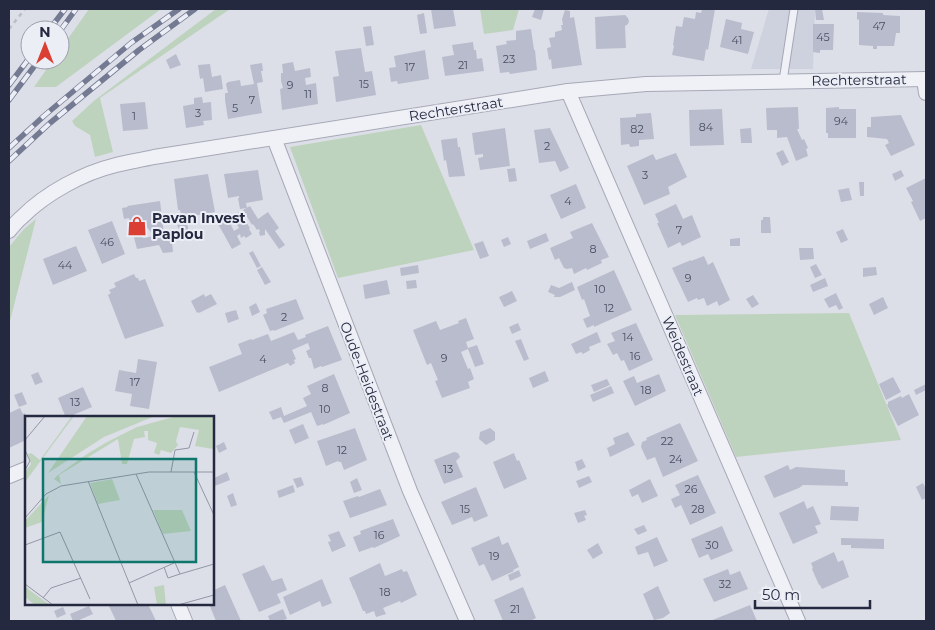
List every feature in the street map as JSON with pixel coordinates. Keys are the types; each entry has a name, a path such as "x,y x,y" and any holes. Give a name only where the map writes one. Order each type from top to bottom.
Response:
{"street":[{"name":"Rechterstraat","path":"9,231 22,216 63,186 114,165 154,157 568,91 646,84 925,79"},
{"path":"925,79 926,94"},
{"name":"Weidestraat","path":"568,91 798,621"},
{"name":"Oude-Heidestraat","path":"274,138 410,491 467,621"},
{"path":"9,476 25,469"},
{"path":"178,605 185,621"}],"lane":[{"path":"783,81 794,9"}],"path":[{"path":"9,29 25,9"}],"shaded area":[{"path":"769,9 815,9 813,69 751,69"}],"green space":[{"path":"89,9 161,9 56,87 34,87 46,70 70,70 70,36"},
{"path":"216,9 230,9 100,98 113,152 95,157 90,135 75,126 72,121 95,100"},
{"path":"480,9 519,9 513,30 484,34"},
{"path":"421,125 474,250 338,278 290,147"},
{"path":"36,219 9,325 9,247 24,229"},
{"path":"849,313 901,440 736,457 675,315"}],"building":[{"path":"431,9 453,9 456,26 434,29"},
{"path":"535,9 544,9 541,20 532,17"},
{"path":"702,9 715,9 708,50 706,49 704,61 672,55 676,26 682,27 684,17 695,19 696,12 701,13"},
{"path":"815,9 822,9 824,20 816,20"},
{"path":"565,10 570,11 570,18 574,17 582,65 552,69 547,48 551,47 549,38 555,37 555,32 562,30 561,25 563,25 562,19"},
{"path":"857,12 900,16 900,33 896,33 894,46 877,46 877,49 873,49 873,46 859,45 859,19 857,20"},
{"path":"424,13 427,33 420,34 417,15"},
{"path":"625,15 629,21 625,26 626,48 596,49 595,17"},
{"path":"726,19 742,23 741,29 754,32 748,54 720,47"},
{"path":"813,24 834,24 833,50 820,50 820,53 813,52"},
{"path":"371,26 374,45 366,46 363,27"},
{"path":"531,29 537,70 510,74 509,72 500,73 496,46 507,44 506,41 516,40 516,31"},
{"path":"473,42 477,59 482,58 484,71 445,76 442,57 454,55 452,45"},
{"path":"361,48 365,72 372,71 376,95 336,102 333,77 339,76 335,51"},
{"path":"425,50 429,79 398,84 397,81 391,82 389,68 396,67 394,56"},
{"path":"176,54 181,65 170,69 166,60"},
{"path":"293,62 295,71 310,68 311,77 305,78 306,85 316,83 318,104 282,110 280,89 283,88 281,81 281,73 283,73 282,64"},
{"path":"262,63 263,82 257,83 262,113 228,119 225,100 225,93 228,93 226,84 240,80 241,86 254,84 250,65"},
{"path":"210,64 212,77 221,75 223,89 205,92 203,78 200,79 198,65"},
{"path":"202,97 203,103 211,102 212,120 203,121 204,125 186,128 183,106 194,104 194,98"},
{"path":"145,102 148,129 123,131 120,104"},
{"path":"798,107 799,129 797,129 808,148 806,149 808,156 796,161 787,137 777,138 777,130 767,130 766,108"},
{"path":"839,107 839,109 856,109 856,138 828,138 828,133 826,133 826,108"},
{"path":"722,109 724,145 690,146 689,110"},
{"path":"651,113 654,139 639,140 639,146 621,145 620,118 636,117 636,114"},
{"path":"901,115 915,145 891,156 885,145 889,143 887,139 867,137 867,127 871,127 871,117"},
{"path":"505,128 510,166 480,170 478,158 483,157 483,154 475,155 472,133"},
{"path":"550,128 569,168 560,172 555,161 539,163 534,130"},
{"path":"751,128 752,143 741,143 740,129"},
{"path":"457,138 465,176 449,177 446,160 444,161 441,140"},
{"path":"783,150 789,162 782,166 776,153"},
{"path":"676,153 687,177 668,187 670,194 644,205 627,166 653,154 656,160"},
{"path":"515,168 517,181 509,182 507,169"},
{"path":"258,170 263,200 246,203 247,208 240,209 239,196 228,198 224,174"},
{"path":"901,170 904,176 895,181 892,174"},
{"path":"208,174 215,212 182,218 180,210 178,210 174,179"},
{"path":"926,178 926,218 920,221 906,188"},
{"path":"859,182 864,182 864,196 860,196"},
{"path":"576,184 586,208 561,219 550,195"},
{"path":"849,188 852,200 841,202 838,190"},
{"path":"160,201 164,235 171,234 173,252 163,253 159,245 137,249 129,218 124,219 122,208","holes":["146,226 154,236 143,238 140,227"]},
{"path":"676,204 683,219 692,215 701,237 682,246 680,242 668,248 655,214"},
{"path":"250,206 258,219 268,212 279,228 275,231 285,245 279,249 265,229 265,235 260,236 259,229 257,230 252,225 243,210"},
{"path":"239,212 252,234 246,238 244,236 241,238 240,234 237,236 241,244 232,249 217,222 227,217 234,231 239,228 232,217"},
{"path":"763,217 770,217 771,233 761,233 761,220 763,220"},
{"path":"112,221 125,254 102,264 88,230"},
{"path":"187,223 190,239 184,240 177,225"},
{"path":"592,223 609,257 601,260 602,263 574,274 572,268 564,268 559,258 555,260 550,248 573,238 570,232"},
{"path":"843,229 848,240 841,243 836,232"},
{"path":"546,233 549,241 530,249 527,241"},
{"path":"508,237 511,244 504,247 501,240"},
{"path":"740,238 740,246 730,246 730,239"},
{"path":"483,241 489,256 480,259 474,244"},
{"path":"76,246 87,271 53,285 43,259"},
{"path":"799,248 813,248 814,259 800,260"},
{"path":"253,251 261,266 257,268 249,253"},
{"path":"704,256 708,265 713,262 730,300 719,306 717,301 707,306 704,298 698,300 697,298 688,302 672,268"},
{"path":"816,264 822,275 815,278 810,267"},
{"path":"418,265 419,273 401,276 400,268"},
{"path":"262,267 271,282 265,285 257,270"},
{"path":"876,267 877,275 863,277 863,268"},
{"path":"614,270 632,310 594,327 594,325 587,328 583,319 590,316 577,287"},
{"path":"134,274 139,281 145,279 164,326 125,339 108,295 111,293 109,290 116,287 114,283"},
{"path":"825,278 828,286 813,292 810,285"},
{"path":"387,280 390,294 365,299 363,285"},
{"path":"416,280 417,288 407,289 406,281"},
{"path":"572,282 575,290 560,297 554,297 555,295 548,292 551,285 559,288"},
{"path":"512,291 517,301 504,307 499,297"},
{"path":"836,293 843,308 839,310 836,305 829,308 824,299"},
{"path":"204,294 205,297 211,294 217,304 197,313 191,301"},
{"path":"753,295 759,304 752,308 746,299"},
{"path":"883,297 888,308 874,315 869,304"},
{"path":"296,299 304,319 270,331 263,315 267,313 266,309"},
{"path":"256,303 260,312 252,316 249,307"},
{"path":"236,310 239,319 228,323 225,313"},
{"path":"466,318 474,339 466,342 468,348 477,345 484,364 475,367 468,349 461,352 474,379 468,382 470,388 442,398 435,381 438,380 431,363 427,365 413,330 436,321 440,330 459,323 458,321"},
{"path":"518,323 521,330 512,334 509,327"},
{"path":"636,323 653,360 629,371 624,360 621,361 617,353 613,355 607,344 615,341 611,333"},
{"path":"328,326 342,360 314,369 311,358 309,358 306,351 310,349 308,343 292,350 296,359 294,360 295,363 290,366 288,363 219,392 209,367 242,354 238,344 268,334 271,341 294,332 298,340 306,337 305,335"},
{"path":"597,332 601,342 589,347 590,350 583,354 581,352 576,354 571,344"},
{"path":"521,339 529,359 524,361 515,341"},
{"path":"138,359 157,362 149,409 130,406 132,394 115,391 119,370 136,373"},
{"path":"545,371 549,381 533,388 529,378"},
{"path":"38,372 43,382 35,385 31,375"},
{"path":"334,374 350,413 317,426 311,412 284,423 281,417 273,420 269,412 281,407 284,416 307,406 303,398 311,394 307,386"},
{"path":"659,374 666,391 635,406 623,381 634,376 637,383"},
{"path":"893,377 901,392 886,400 879,384"},
{"path":"607,379 610,385 594,392 591,385"},
{"path":"926,384 926,390 916,395 914,390"},
{"path":"611,386 614,393 593,402 590,395"},
{"path":"83,387 92,407 71,416 65,416 58,398"},
{"path":"22,392 27,404 19,407 14,395"},
{"path":"909,394 919,415 898,426 887,405 888,402"},
{"path":"20,408 26,416 25,440 9,448 9,413"},
{"path":"680,423 698,461 663,477 655,457 647,460 641,447 642,442 647,440 646,438"},
{"path":"303,424 309,438 295,444 289,430"},
{"path":"355,428 367,460 344,470 341,462 338,461 326,466 317,441"},
{"path":"490,428 495,432 495,440 486,445 479,439 480,432"},
{"path":"628,432 635,445 610,457 607,448 615,444 613,438"},
{"path":"224,442 227,449 219,453 216,446"},
{"path":"454,452 458,453 460,457 456,461 463,477 444,484 434,460"},
{"path":"514,453 527,479 504,489 493,462"},
{"path":"582,459 586,467 578,471 575,462"},
{"path":"788,465 790,470 796,467 845,470 845,482 848,482 848,486 803,485 774,498 764,476"},
{"path":"227,472 230,480 214,486 214,478"},
{"path":"698,475 716,513 690,525 681,505 675,508 671,499 680,495 675,485"},
{"path":"589,476 592,482 579,488 576,481"},
{"path":"301,477 304,485 297,488 293,479"},
{"path":"357,478 362,490 354,493 350,482"},
{"path":"650,479 658,496 642,503 638,494 632,497 629,490"},
{"path":"923,483 926,489 926,498 922,500 916,487"},
{"path":"293,485 295,492 279,498 277,491"},
{"path":"476,487 488,516 474,522 472,517 452,525 441,502"},
{"path":"380,489 387,505 350,518 343,501"},
{"path":"233,493 237,505 231,507 227,496"},
{"path":"804,501 807,509 813,506 821,524 815,526 818,533 793,544 779,513"},
{"path":"831,506 859,507 858,521 830,520"},
{"path":"585,510 587,515 584,516 586,520 578,523 574,513"},
{"path":"393,519 400,536 374,548 359,552 353,537 361,534 360,531"},
{"path":"644,525 647,531 638,535 634,529"},
{"path":"722,526 733,551 711,560 708,554 699,558 691,539"},
{"path":"339,531 346,546 332,552 328,542 331,541 328,535"},
{"path":"499,536 502,545 508,542 519,567 492,581 484,564 479,566 471,548"},
{"path":"657,537 668,561 654,567 648,552 638,555 635,547"},
{"path":"841,538 884,539 884,549 851,548 851,545 841,545"},
{"path":"598,543 603,553 593,559 587,550"},
{"path":"834,552 838,562 843,560 849,577 822,589 811,563"},
{"path":"380,563 385,576 402,569 403,572 407,571 417,595 401,603 400,601 383,608 386,614 376,617 374,611 366,614 363,611 349,578"},
{"path":"264,565 272,581 282,578 287,590 277,594 281,603 259,612 242,574"},
{"path":"728,569 730,575 740,571 748,589 714,602 703,579"},
{"path":"519,570 521,576 510,581 508,575"},
{"path":"322,579 332,603 322,607 320,601 290,615 283,597"},
{"path":"225,585 241,621 216,621 209,605 214,605 214,590"},
{"path":"658,586 670,613 663,618 654,620 643,594"},
{"path":"523,587 536,618 530,621 503,621 494,600"},
{"path":"148,605 156,621 116,621 109,606"},
{"path":"750,605 757,621 710,621"},
{"path":"89,606 93,614 73,621 70,614"},
{"path":"63,607 66,614 57,618 54,611"},
{"path":"283,609 287,619 270,621 268,616"}],"railway":[{"path":"57,20 65,9"},
{"path":"68,20 76,9"},
{"path":"9,148 45,115 131,43 179,9"},
{"path":"9,161 50,123 139,50 195,9"},
{"path":"9,85 20,70"},
{"path":"9,100 32,70"}],"place":[{"name":"Pavan Invest Paplou","path":"137,226"}]}
